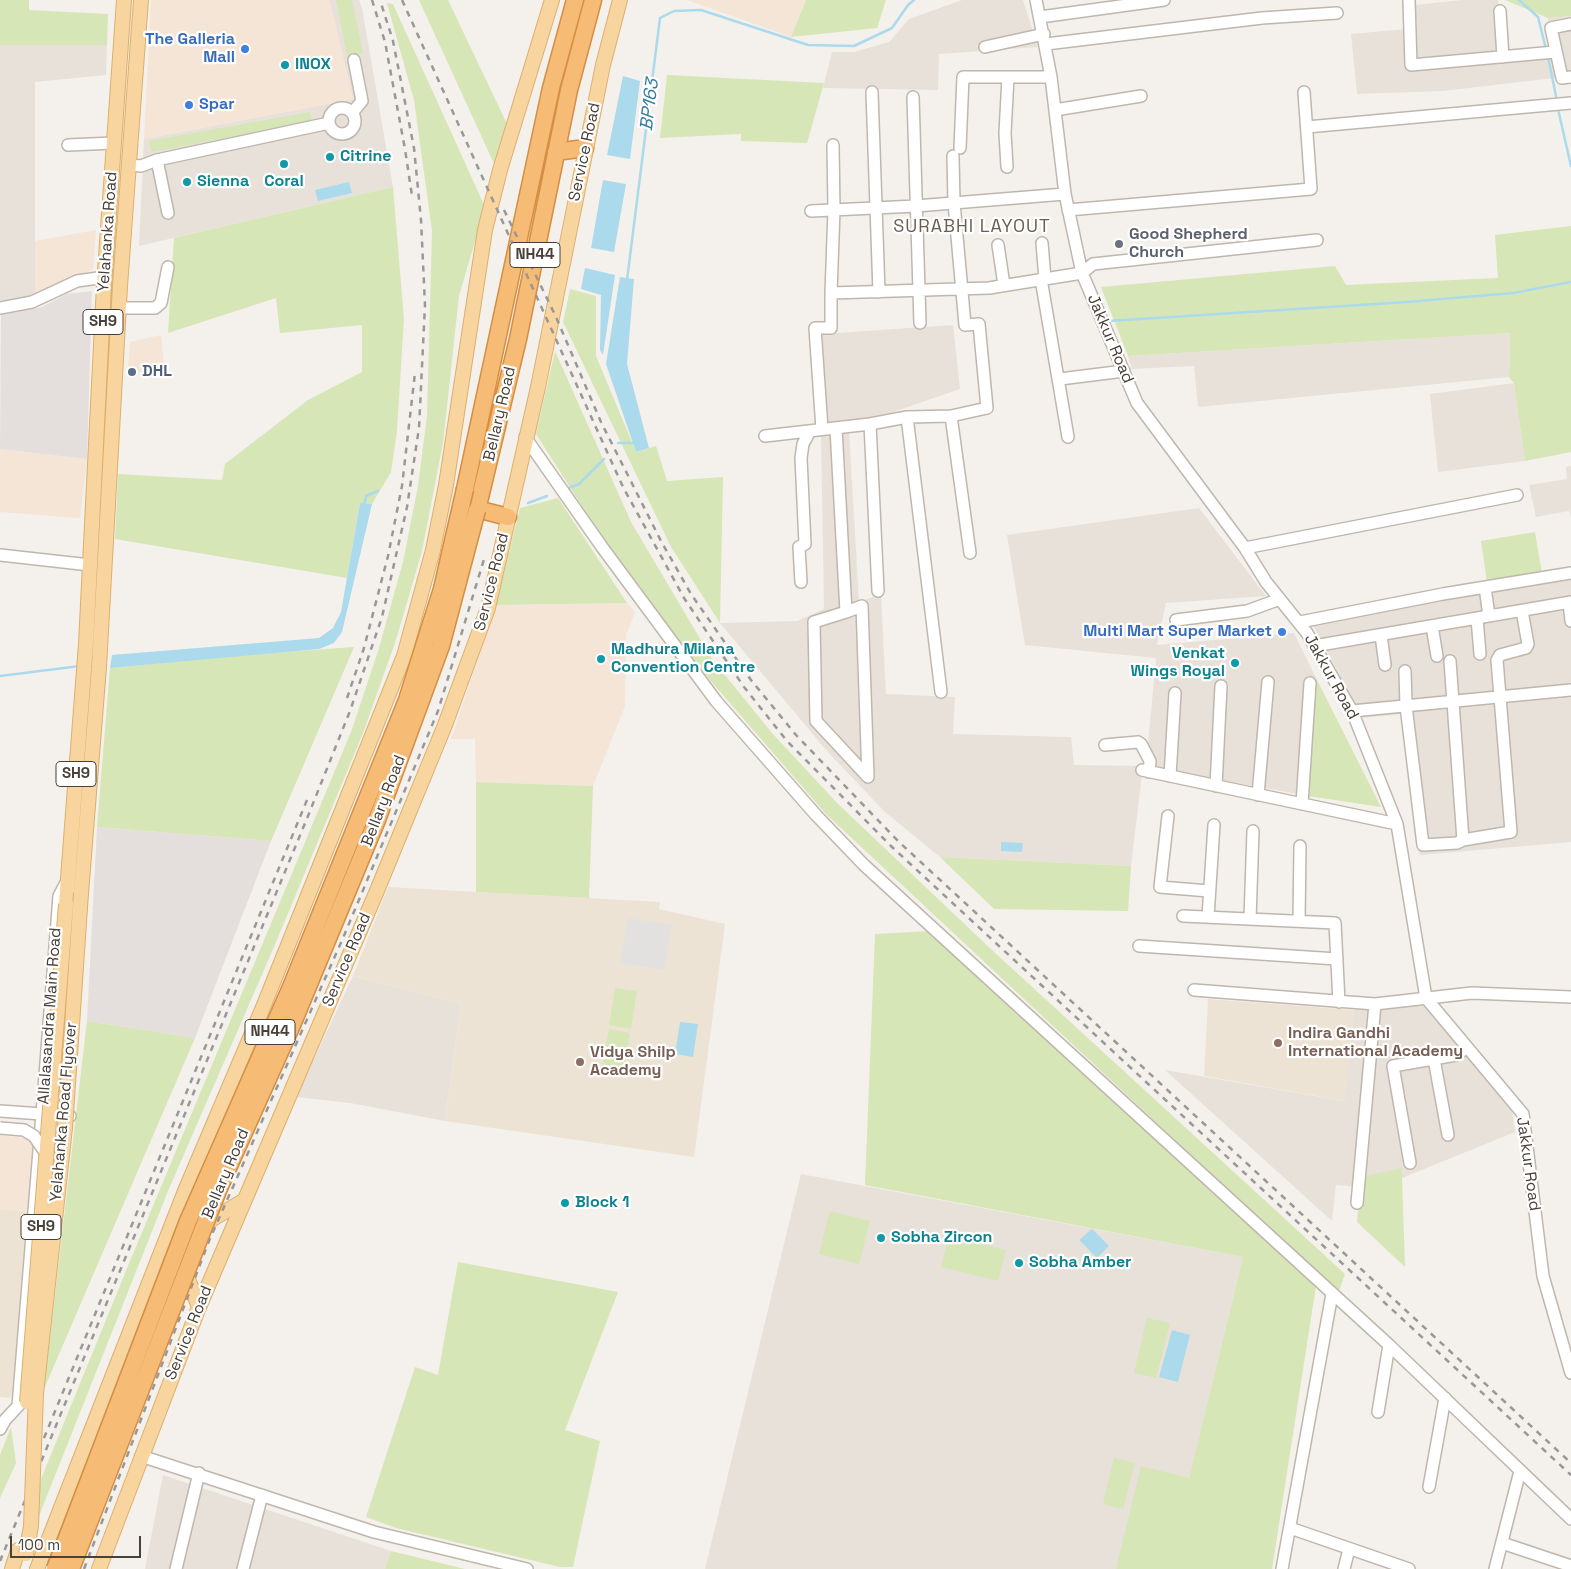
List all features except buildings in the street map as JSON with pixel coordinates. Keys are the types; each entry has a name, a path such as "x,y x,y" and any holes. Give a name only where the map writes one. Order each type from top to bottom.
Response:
{"highway":[{"path":"561,44 557,24 563,0"},
{"name":"Bellary Road","path":"55,1569 188,1221 291,987 407,700 442,589 561,44 575,0"},
{"name":"Bellary Road","path":"72,1569 219,1188 296,1016 384,802 441,646 477,509 518,339 556,152 580,47 593,0"},
{"path":"556,152 585,148"},
{"path":"477,509 508,517"}],"main road":[{"name":"Yelahanka Road","path":"82,698 105,277 124,0"},
{"name":"Yelahanka Road","path":"97,699 119,308 141,0"},
{"path":"37,1569 185,1191 275,977 404,656 433,550 444,494 486,230 500,170 552,0"},
{"name":"Service Road","path":"99,1569 199,1307 366,918 445,725 488,608 548,335 585,148 620,0"},
{"path":"87,609 103,610"},
{"path":"82,698 97,699"},
{"name":"SH9","path":"68,879 82,698"},
{"name":"SH9","path":"83,864 97,699"},
{"name":"Yelahanka Road Flyover","path":"12,1569 22,1552 31,1526 36,1394 65,1128 83,864"},
{"name":"Yelahanka Road Flyover","path":"21,1569 24,1526 27,1395 68,879"},
{"path":"185,1191 182,1220 188,1227 195,1228 208,1222 243,1201"},
{"path":"148,1288 169,1268 178,1268 186,1274 199,1307"}],"street":[{"name":"Jakkur Road","path":"1036,0 1051,77 1065,194 1082,273 1137,403 1245,548 1266,582 1300,622 1352,711 1397,824 1426,998 1523,1114 1543,1276 1571,1373"},
{"path":"1040,16 1164,0"},
{"path":"1408,0 1411,65 1550,53"},
{"path":"1500,11 1503,57"},
{"path":"985,47 1045,39 1262,18 1337,13"},
{"path":"1571,24 1551,28 1550,53 1562,78 1571,76"},
{"path":"352,113 362,101 354,60"},
{"path":"1006,167 1005,133 1008,77"},
{"path":"765,436 870,424 907,417 951,416 987,408 979,324 965,325 954,203 963,78 1051,77"},
{"path":"872,92 879,292"},
{"path":"1068,210 1311,189 1304,92"},
{"path":"1055,110 1141,96"},
{"path":"913,97 920,323"},
{"path":"1307,127 1571,103"},
{"path":"345,108 352,113 354,125 345,133 336,133 329,123 330,115 337,109 345,108"},
{"path":"129,161 157,160 329,123"},
{"path":"68,145 114,143"},
{"path":"801,582 798,547 805,544 801,458 804,444 816,430 814,328 831,328 834,210 833,144"},
{"path":"157,160 168,213"},
{"path":"811,211 916,206 1065,194"},
{"path":"831,293 961,289 1004,285 1082,273 1093,264 1318,240"},
{"path":"1042,243 1043,279 1068,437"},
{"path":"998,245 1004,285"},
{"path":"119,308 155,308 161,303 168,267"},
{"path":"0,308 32,302 76,281 105,277"},
{"path":"1060,379 1124,371"},
{"path":"951,416 970,553"},
{"path":"907,417 941,692"},
{"path":"870,424 878,590"},
{"path":"836,428 846,612"},
{"path":"526,437 608,554 716,701 816,815 872,872 1389,1345 1571,1518"},
{"path":"1245,548 1517,495"},
{"path":"0,555 90,565"},
{"path":"1300,622 1485,587 1571,573"},
{"path":"1485,587 1489,616"},
{"path":"1176,620 1247,611 1280,599"},
{"path":"1314,646 1570,603 1571,621"},
{"path":"862,606 868,777 816,721 814,622 846,612 862,606"},
{"path":"1406,671 1406,706 1423,845 1456,843 1463,840 1511,832 1504,742 1498,697 1497,660 1500,655 1526,648 1528,644 1522,611"},
{"path":"1476,618 1480,654"},
{"path":"1432,626 1436,656"},
{"path":"1381,635 1385,665"},
{"path":"1450,661 1463,840"},
{"path":"1258,795 1268,682"},
{"path":"1302,804 1310,683"},
{"path":"1216,786 1221,686"},
{"path":"1352,711 1571,690"},
{"path":"1170,776 1175,693"},
{"path":"1105,746 1138,742 1150,761 1145,771 1397,824"},
{"path":"1168,816 1160,887 1209,891"},
{"path":"1208,917 1214,825"},
{"path":"1250,919 1253,831"},
{"path":"1299,921 1300,846"},
{"path":"0,1429 32,1391 46,1360 70,1116 88,879 83,864"},
{"name":"Allalasandra Main Road","path":"0,1111 42,1114 59,896 68,879"},
{"path":"1183,916 1335,923 1339,1002"},
{"path":"1139,946 1337,959"},
{"path":"1194,990 1375,1004 1472,993 1571,997"},
{"path":"1357,1203 1375,1004"},
{"path":"1410,1163 1393,1066 1456,1055 1467,1047"},
{"path":"1434,1059 1448,1136"},
{"path":"18,1406 42,1114 70,1116"},
{"path":"0,1128 24,1130 34,1136 47,1155"},
{"path":"1282,1569 1332,1294"},
{"path":"1378,1412 1389,1345"},
{"path":"1429,1487 1445,1398"},
{"path":"141,1456 374,1532 527,1569"},
{"path":"1495,1569 1520,1471"},
{"path":"176,1569 199,1474"},
{"path":"243,1569 262,1495"},
{"path":"1290,1528 1349,1549 1389,1566 1409,1569"},
{"path":"1502,1543 1571,1566"},
{"path":"1344,1569 1349,1549"}],"shaded area":[{"name":"The Galleria Mall","path":"151,0 329,0 353,99 144,139"},
{"path":"329,0 359,0 362,8 393,187 139,246 144,139 353,99"},
{"path":"687,0 806,0 791,37"},
{"path":"962,0 1023,0 1038,47 939,54 938,90 823,88 832,52 854,52 889,42 909,19"},
{"path":"1462,0 1498,0 1503,53 1550,49 1548,18 1571,16 1571,76 1443,91 1357,94 1351,34 1417,28 1415,5"},
{"path":"0,45 107,45 106,75 35,82 35,298 0,305"},
{"path":"96,230 93,269 35,298 35,241"},
{"path":"92,291 87,459 0,449 1,315 42,307 66,294"},
{"path":"953,325 960,389 870,420 826,424 822,334"},
{"path":"1510,333 1509,377 1198,407 1194,366 1132,369 1128,356"},
{"path":"161,335 165,374 128,370 130,342"},
{"path":"1514,383 1525,461 1438,472 1430,394"},
{"path":"849,430 859,602 881,594 886,694 955,697 953,734 1071,737 1074,765 1143,766 1131,866 940,857 885,812 826,750 720,623 797,621 824,609 821,433"},
{"path":"0,449 87,459 80,518 0,512"},
{"path":"1571,466 1571,516 1569,511 1536,517 1529,485 1567,479 1566,467"},
{"path":"1199,508 1266,596 1166,603 1157,645 1294,633 1317,680 1308,796 1146,766 1156,658 1025,645 1007,535"},
{"path":"1571,577 1571,842 1420,855 1402,714 1362,718 1313,625 1407,604"},
{"name":"Madhura Milana Convention Centre","path":"627,603 635,612 626,635 625,706 593,786 476,782 475,739 451,739 496,605"},
{"path":"97,827 271,841 195,1038 87,1021"},
{"name":"Vidya Shilp Academy","path":"388,887 660,902 659,909 725,924 694,1157 445,1121 461,1004 353,976"},
{"path":"628,918 672,925 664,970 620,963"},
{"path":"353,976 461,1004 445,1121 350,1103 296,1097"},
{"name":"Indira Gandhi International Academy","path":"1208,999 1354,1010 1345,1101 1204,1076"},
{"path":"1423,1005 1512,1109 1515,1132 1402,1178 1402,1168 1360,1187 1336,1185 1332,1221 1165,1070 1344,1101 1354,1010"},
{"path":"0,1135 34,1139 27,1212 0,1209"},
{"path":"801,1174 1243,1257 1189,1478 1116,1569 705,1569"},
{"path":"0,1209 27,1212 13,1391 10,1398 0,1397"},
{"path":"163,1475 391,1551 385,1569 145,1569"}],"green space":[{"path":"0,0 29,0 29,10 108,14 107,45 0,45"},
{"path":"336,0 352,0 363,53 347,56"},
{"path":"419,0 448,0 507,124 496,168"},
{"path":"806,0 886,0 877,28 791,37"},
{"path":"1505,0 1571,0 1571,16 1548,18"},
{"path":"387,3 393,4 485,207 459,296 443,443 422,551 396,640 363,733 274,947 168,1191 35,1526 41,1479 351,732 379,648 403,562 418,486 427,416 432,231 414,100"},
{"path":"667,75 824,83 807,143 741,141 741,134 660,138"},
{"path":"310,112 312,122 151,152 149,141"},
{"path":"393,187 404,319 397,431 391,472 372,504 360,503 347,578 115,539 118,474 222,480 225,464 308,400 362,372 362,325 280,333 276,298 168,333 174,238"},
{"path":"1571,226 1571,452 1525,461 1514,383 1509,377 1510,333 1128,356 1101,287 1335,266 1346,285 1498,278 1495,235"},
{"path":"570,289 596,296 596,356 636,452 656,446 667,481 723,477 720,623 671,547 563,322"},
{"path":"555,351 631,522 712,659 772,733 837,803 993,951 1345,1274 1339,1291 826,814 697,665 596,528 536,434"},
{"path":"558,498 627,603 496,605 520,508"},
{"path":"1535,532 1542,574 1487,582 1481,541"},
{"path":"354,647 271,841 97,827 110,668 241,655"},
{"path":"1317,680 1381,807 1308,796"},
{"path":"476,782 593,786 589,898 476,892"},
{"path":"940,857 1131,866 1128,911 994,909"},
{"path":"931,931 1316,1286 1272,1569 1116,1569 1141,1466 1189,1478 1243,1257 865,1185 875,934"},
{"path":"615,988 637,991 631,1029 609,1025"},
{"path":"87,1021 195,1038 44,1389"},
{"path":"609,1029 630,1033 624,1070 602,1067"},
{"path":"1402,1168 1405,1267 1357,1222 1361,1177"},
{"path":"830,1211 870,1221 859,1264 819,1254"},
{"path":"949,1235 1006,1250 998,1281 941,1267"},
{"path":"458,1262 618,1292 565,1430 600,1441 573,1567 560,1567 396,1528 366,1517 415,1367 438,1375"},
{"path":"1147,1318 1170,1323 1156,1378 1134,1373"},
{"path":"11,1427 16,1463 0,1498 0,1455"},
{"path":"1114,1458 1135,1463 1123,1509 1103,1504"},
{"path":"391,1551 465,1569 385,1569"}],"water":[{"path":"623,76 640,81 630,159 607,155"},
{"path":"603,180 626,184 614,252 591,248"},
{"path":"349,182 352,193 318,201 315,190"},
{"path":"585,268 615,275 603,355 600,350 601,295 581,289"},
{"path":"620,277 634,279 627,364 649,448 636,452 606,364"},
{"path":"360,503 372,504 342,632 334,643 319,649 110,668 112,655 319,638 333,628 341,612"},
{"path":"1001,842 1023,843 1022,852 1001,851"},
{"path":"680,1022 698,1024 693,1057 675,1054"},
{"path":"1092,1229 1109,1246 1097,1258 1079,1240"},
{"path":"1172,1330 1190,1335 1178,1382 1159,1377"}],"waterway":[{"name":"BP163","path":"627,280 660,18 674,11 701,10 808,45 854,46 892,28 908,5 914,0"},
{"path":"1519,0 1538,17 1546,49"},
{"path":"1548,57 1557,101"},
{"path":"1558,109 1571,166"},
{"path":"1108,321 1407,302 1513,293 1571,282"},
{"name":"BP163","path":"618,443 637,443"},
{"path":"566,489 579,484 604,459"},
{"path":"364,507 366,496 378,491"},
{"path":"528,503 547,496"},
{"path":"0,676 80,666"}],"railway":[{"path":"372,0 385,42 412,196"},
{"path":"0,1561 308,816 350,711 382,617 407,507 419,428 425,305 421,220 414,148 393,41 380,0"},
{"path":"402,0 623,487 684,598 744,687 787,741 892,847 1571,1475"},
{"path":"504,210 556,317 601,422 661,541 691,594 751,680 796,735 898,841 1571,1463"},
{"path":"347,698 364,648 388,556 402,486 415,373"},
{"path":"84,1569 209,1241 343,938 438,711 485,556"},
{"path":"44,1438 307,800"}],"place":[{"name":"The Galleria Mall","path":"245,49"},
{"name":"INOX","path":"285,65"},
{"name":"Spar","path":"189,105"},
{"name":"Citrine","path":"330,157"},
{"name":"Coral","path":"284,164"},
{"name":"Sienna","path":"187,182"},
{"name":"Good Shepherd Church","path":"1119,244"},
{"name":"DHL","path":"132,372"},
{"name":"Multi Mart Super Market","path":"1282,632"},
{"name":"Madhura Milana Convention Centre","path":"601,659"},
{"name":"Venkat Wings Royal","path":"1235,663"},
{"name":"Indira Gandhi International Academy","path":"1278,1043"},
{"name":"Vidya Shilp Academy","path":"580,1062"},
{"name":"Block 1","path":"565,1203"},
{"name":"Sobha Zircon","path":"881,1238"},
{"name":"Sobha Amber","path":"1019,1263"}],"district":[{"name":"SURABHI LAYOUT","path":"972,227"}]}
